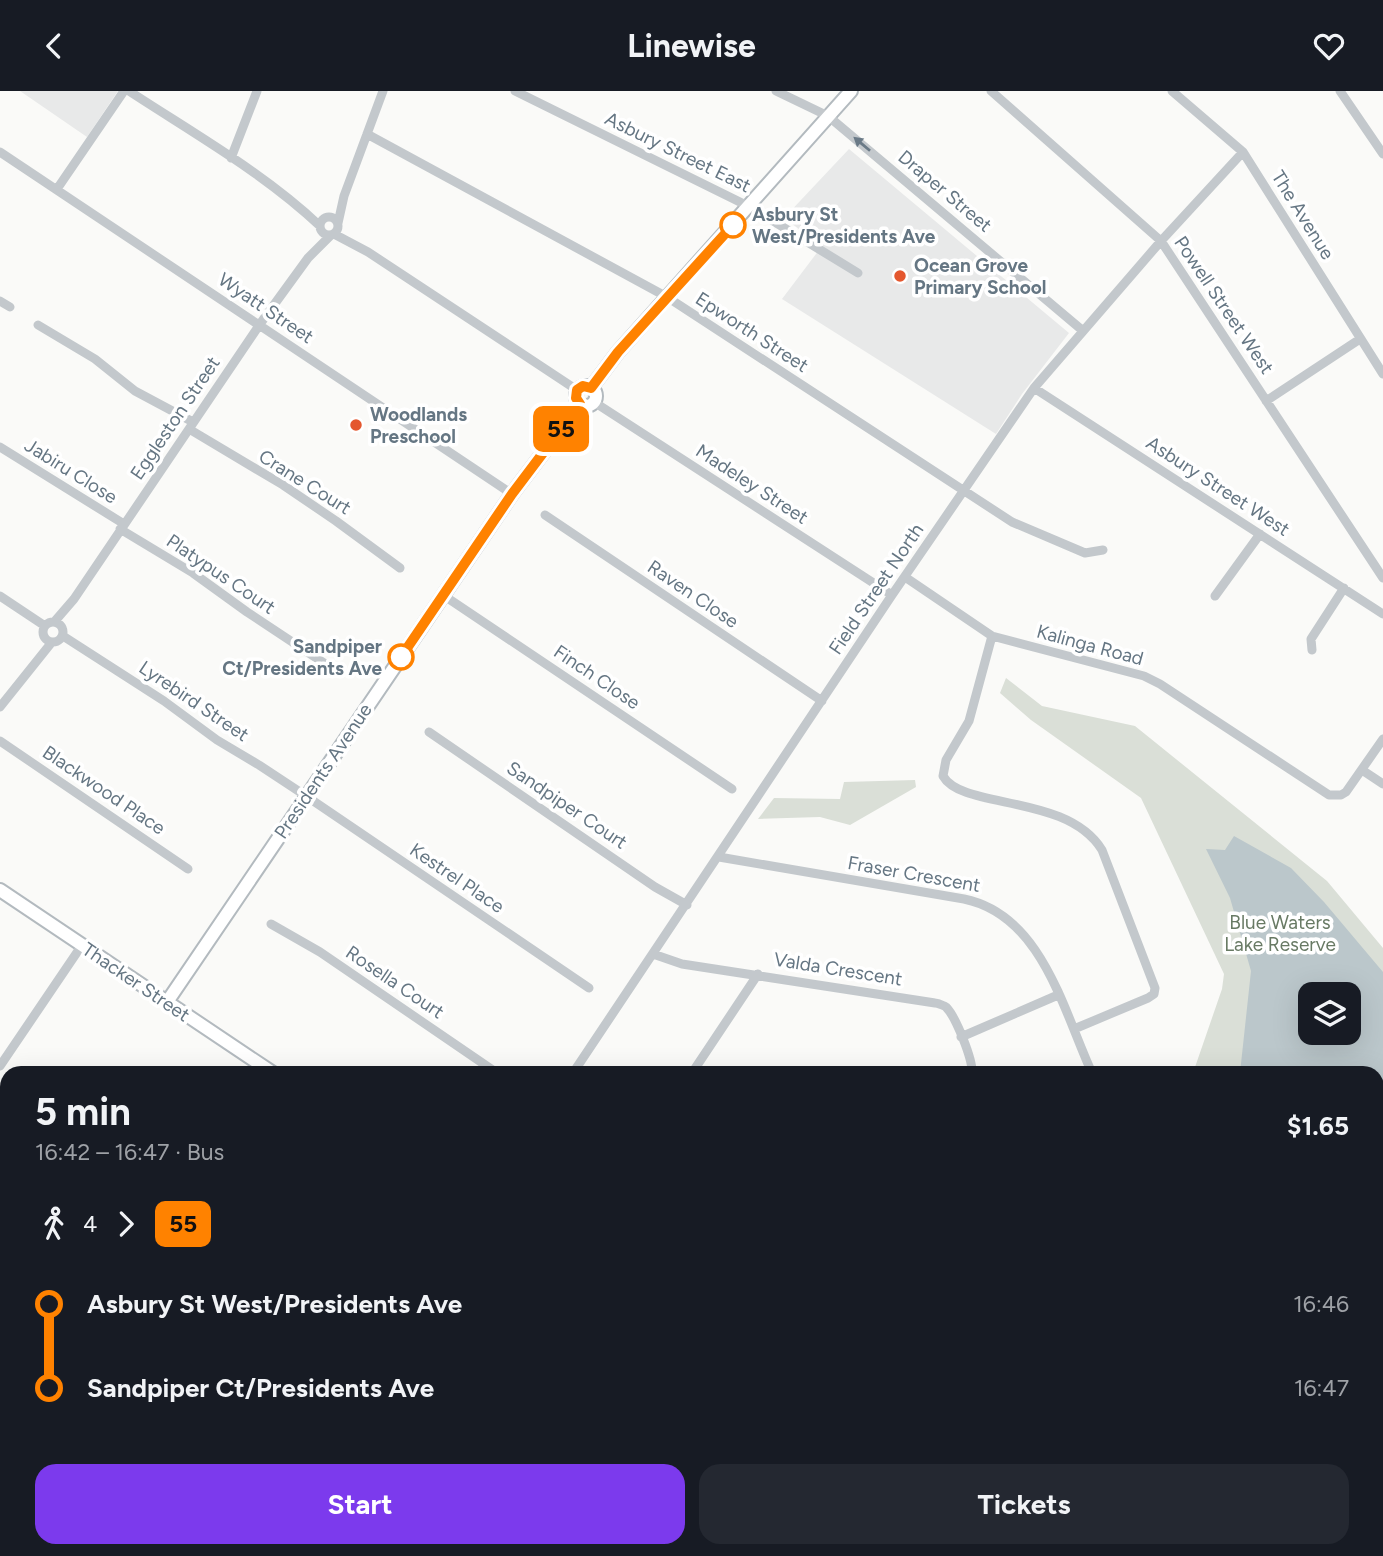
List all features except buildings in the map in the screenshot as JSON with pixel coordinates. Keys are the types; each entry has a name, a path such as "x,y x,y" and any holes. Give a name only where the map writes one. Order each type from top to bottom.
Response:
{"street":[{"path":"57,189 127,91 577,390"},
{"path":"231,158 257,91"},
{"name":"Eggleston Street","path":"56,627 260,324 308,258 335,229 344,196 383,91"},
{"name":"Asbury Street East","path":"515,91 750,207 858,273"},
{"name":"Draper Street","path":"776,91 828,116 1082,330"},
{"path":"591,388 618,352 851,91"},
{"name":"Powell Street West","path":"991,91 1161,241 1383,578"},
{"name":"The Avenue","path":"1172,91 1243,152 1383,375"},
{"path":"1340,91 1383,154"},
{"name":"Epworth Street","path":"367,134 667,297 1012,522 1085,553 1103,549"},
{"name":"Wyatt Street","path":"0,152 512,494"},
{"name":"Field Street North","path":"578,1066 892,595 1034,388 1082,330 1243,152"},
{"name":"Eggleston Street","path":"308,258 324,222 344,196"},
{"path":"324,222 325,234 335,229"},
{"path":"0,301 10,307"},
{"name":"Crane Court","path":"38,325 95,359 135,391 293,492 400,568"},
{"path":"1266,401 1360,339"},
{"path":"583,386 591,388 596,394 594,402 587,406 580,404 576,398 577,390 583,386"},
{"name":"Asbury Street West","path":"1034,388 1383,614"},
{"name":"Madeley Street","path":"594,402 892,595"},
{"name":"Presidents Avenue","path":"167,1002 512,494 580,404"},
{"name":"Jabiru Close","path":"0,447 122,527"},
{"name":"Raven Close","path":"544,516 822,701"},
{"name":"Platypus Court","path":"122,527 336,671"},
{"path":"1215,596 1259,534"},
{"name":"Kalinga Road","path":"905,577 992,636 1144,677 1173,692 1323,792 1336,796 1346,792 1362,770"},
{"path":"1312,650 1311,639 1344,588"},
{"name":"Finch Close","path":"443,595 732,789"},
{"name":"Lyrebird Street","path":"0,596 56,627 216,740 306,796"},
{"path":"48,639 57,642 56,627"},
{"path":"0,707 33,664 56,627"},
{"path":"992,636 969,722 946,760 943,776 956,789 1042,810 1076,824 1095,839 1102,850 1155,988 1148,998 1074,1029"},
{"name":"Sandpiper Court","path":"429,732 655,887 687,905"},
{"path":"1383,739 1362,770 1383,784"},
{"name":"Blackwood Place","path":"0,741 188,869"},
{"name":"Kestrel Place","path":"306,796 589,988"},
{"name":"Fraser Crescent","path":"719,857 987,905 1006,918 1039,953 1089,1066"},
{"name":"Thacker Street","path":"0,890 263,1066"},
{"name":"Rosella Court","path":"271,924 320,952 487,1066"},
{"path":"0,1066 82,945"},
{"name":"Valda Crescent","path":"653,954 672,962 935,1003 946,1007 972,1066"},
{"path":"697,1066 758,974"},
{"path":"961,1037 1058,995"}],"shaded area":[{"path":"20,91 118,91 87,137"},
{"name":"Ocean Grove Primary School","path":"849,149 1069,333 1022,394 996,434 782,299 822,246 784,218"},
{"path":"1234,836 1291,868 1324,902 1383,972 1383,1066 1241,1066 1251,971 1230,898 1206,849 1225,850"}],"green space":[{"name":"Blue Waters Lake Reserve","path":"1006,678 1042,706 1135,726 1327,881 1383,948 1383,1066 1195,1066 1222,989 1224,974 1141,798 1031,720 1000,693"},
{"path":"915,780 916,787 850,825 820,817 758,819 774,798 840,799 844,782"}],"bus line":[{"name":"55","path":"401,657 512,494 580,404 576,398 577,390 583,386 591,388 618,352 733,225"}],"place":[{"name":"Asbury St West/Presidents Ave","path":"733,225"},
{"name":"Ocean Grove Primary School","path":"900,276"},
{"name":"Woodlands Preschool","path":"356,425"},
{"name":"Sandpiper Ct/Presidents Ave","path":"401,657"}]}
